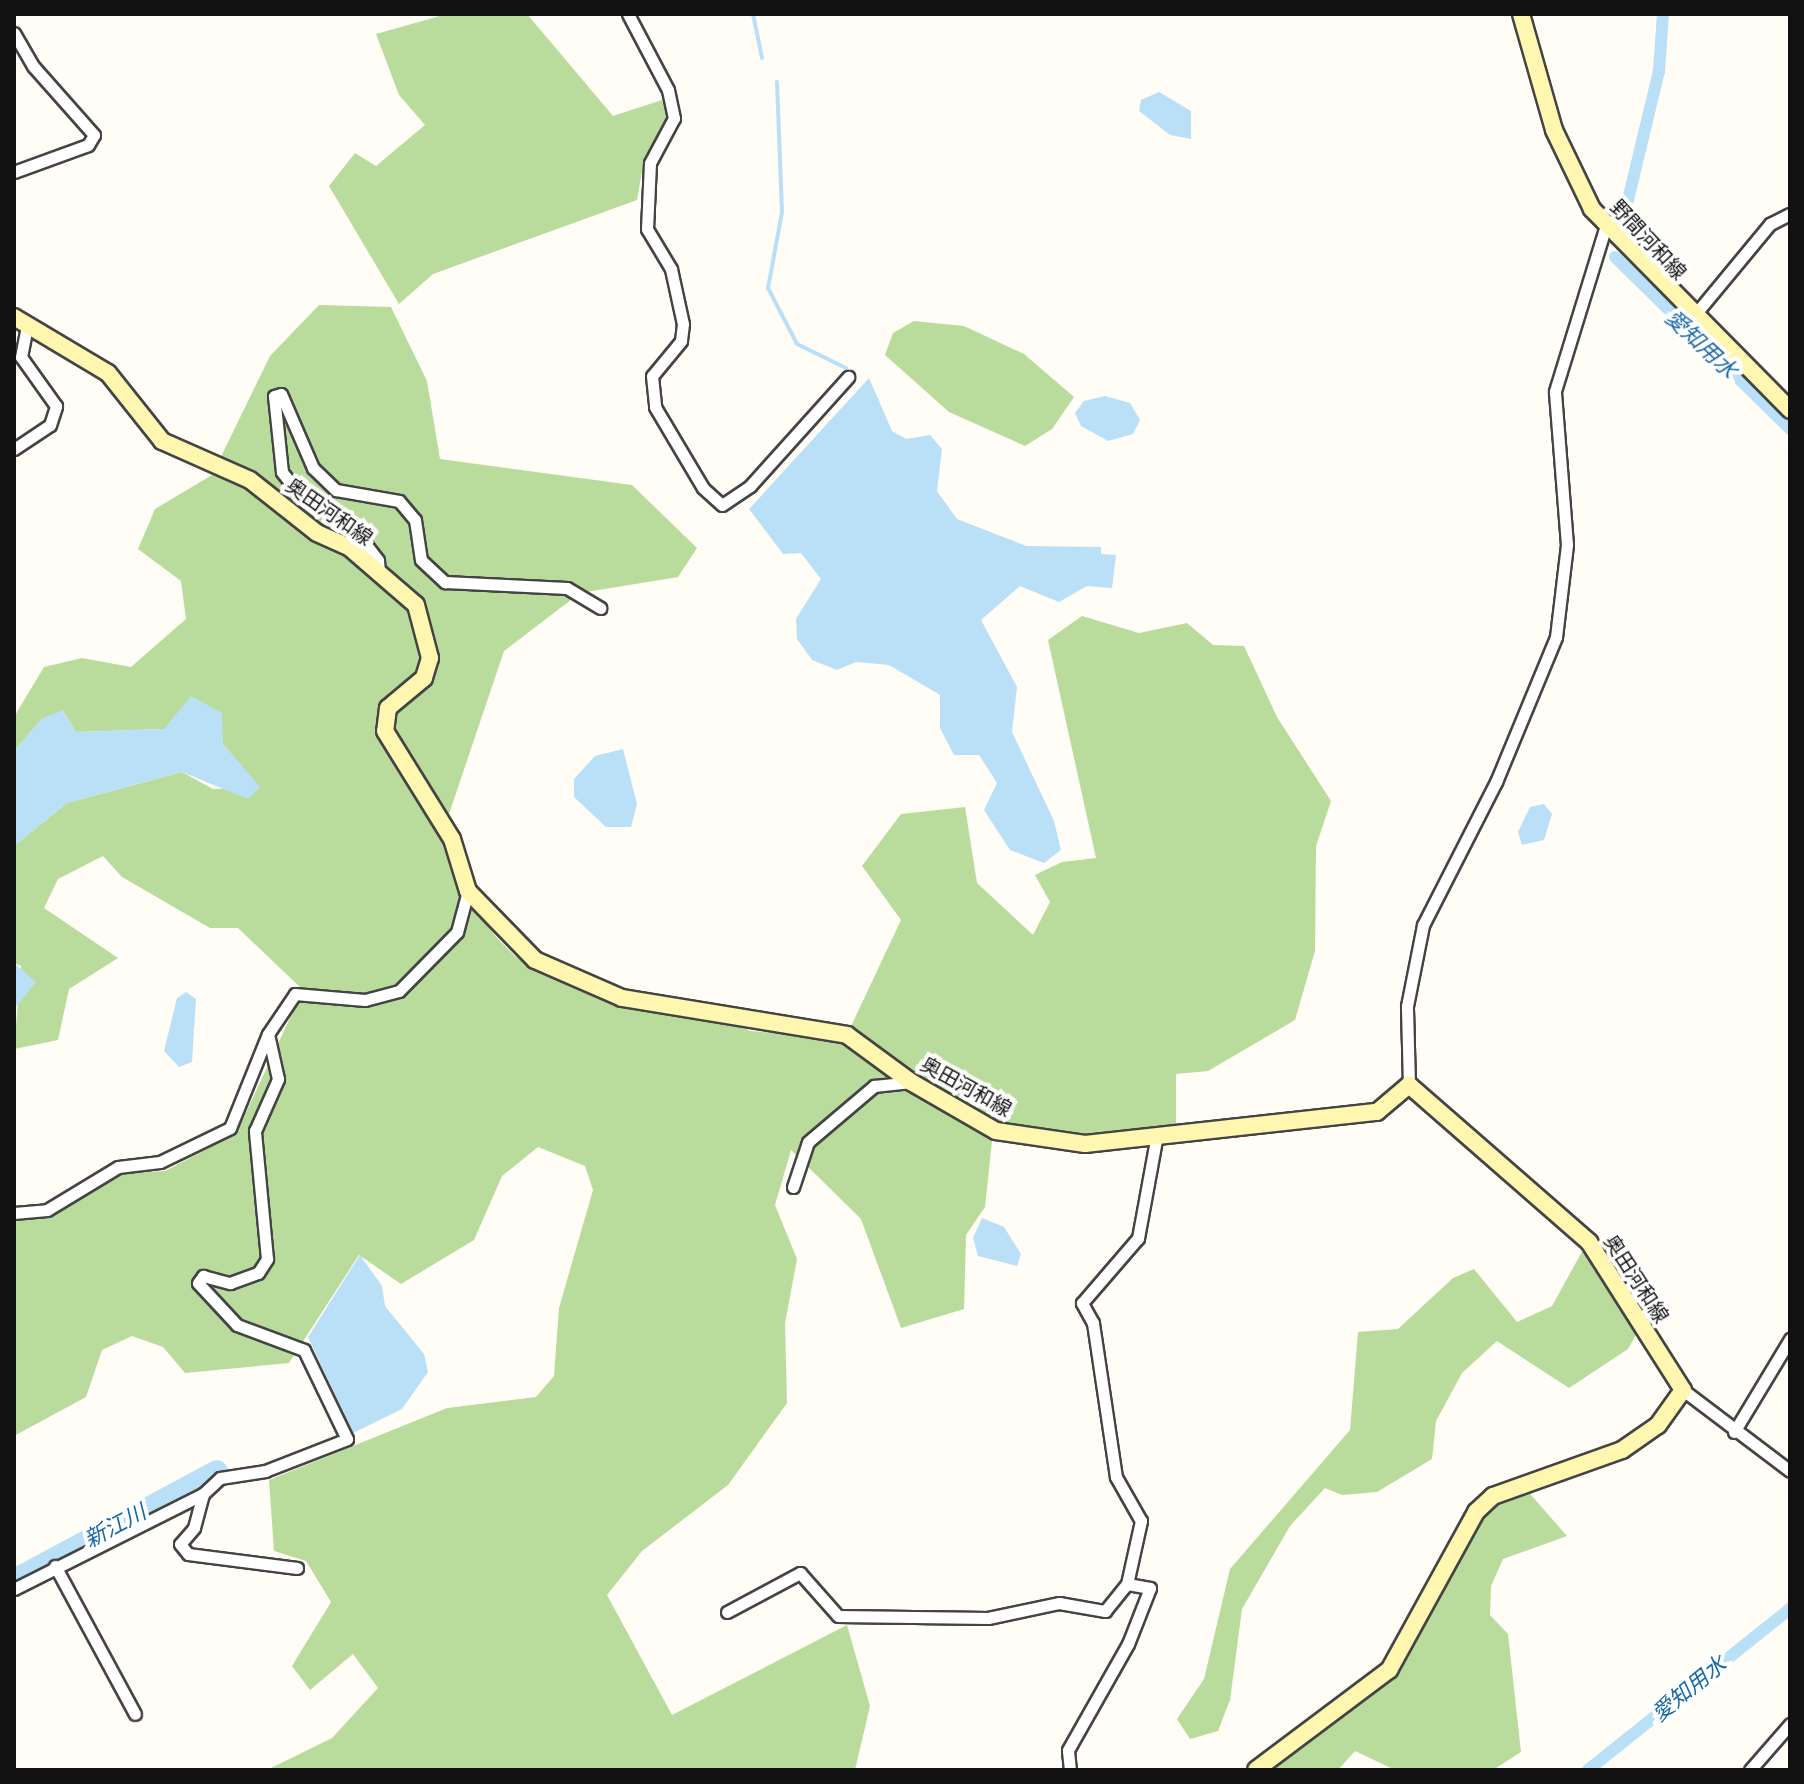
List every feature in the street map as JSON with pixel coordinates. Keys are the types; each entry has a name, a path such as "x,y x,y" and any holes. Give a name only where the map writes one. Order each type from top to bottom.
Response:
{"main road":[{"name":"野間河和線","path":"1521,14 1558,141 1605,228 1693,318 1790,410"},
{"name":"奥田河和線","path":"21,322 108,373 162,441 219,461 379,574 416,605 430,658 424,678 388,708 385,731 452,839 468,891 520,951 585,984 754,1025 847,1035 911,1082 996,1131 1085,1144 1156,1140 1377,1112 1409,1085 1589,1242 1683,1390"},
{"path":"1256,1770 1389,1670 1476,1512 1493,1496 1622,1450 1658,1425 1683,1390"}],"street":[{"path":"628,14 668,90 674,118 650,163 647,229 671,269 683,324 681,341 652,376 655,407 703,488 722,505 750,486 848,377"},
{"path":"14,33 33,66 94,135 88,145 14,172"},
{"path":"1693,318 1770,224 1790,214"},
{"path":"1409,1085 1407,1006 1423,925 1496,782 1556,637 1567,545 1555,391 1605,228"},
{"path":"14,449 50,425 56,406 21,357 21,322"},
{"path":"379,574 378,560 347,520 296,490 282,472 274,396 281,394 313,468 336,490 399,501 415,520 421,560 445,582 567,588 600,608"},
{"path":"14,1213 47,1210 118,1167 160,1162 230,1128 268,1034 295,994 365,1000 399,991 457,932 468,891"},
{"path":"14,1589 203,1494 220,1478 265,1471 347,1439 304,1350 237,1325 198,1283 203,1276 230,1283 258,1273 267,1259 255,1131 278,1079 268,1034"},
{"path":"793,1187 808,1142 874,1086 911,1082"},
{"path":"727,1612 800,1573 838,1616 988,1618 1059,1603 1105,1611 1127,1584 1141,1521 1116,1477 1093,1323 1082,1303 1138,1238 1156,1140"},
{"path":"1734,1432 1790,1339"},
{"path":"1683,1390 1734,1432 1790,1471"},
{"path":"203,1494 194,1528 180,1544 188,1554 297,1568"},
{"path":"55,1566 135,1714"},
{"path":"1070,1770 1068,1750 1128,1644 1150,1588 1127,1584"},
{"path":"1750,1770 1790,1724"}],"green space":[{"path":"447,14 527,14 613,116 662,100 668,118 644,159 637,200 433,274 399,304 329,186 355,153 376,166 425,125 399,95 376,34"},
{"path":"319,305 391,307 427,381 440,459 632,485 697,548 678,577 580,593 504,651 447,820 459,889 497,938 516,957 581,991 620,1007 705,1014 751,1031 845,1039 901,920 862,866 901,814 965,807 977,883 1033,935 1050,902 1035,875 1062,862 1096,858 1048,640 1082,616 1139,633 1187,623 1213,645 1244,646 1277,717 1331,801 1316,846 1315,951 1295,1020 1208,1071 1176,1074 1176,1124 1085,1134 994,1122 985,1207 966,1235 964,1309 901,1328 861,1219 791,1150 775,1205 797,1259 785,1323 787,1403 728,1485 642,1551 607,1595 672,1715 847,1625 870,1706 855,1770 267,1770 332,1738 378,1688 353,1654 310,1690 292,1666 331,1602 306,1561 274,1551 269,1480 447,1408 536,1397 554,1376 559,1308 593,1190 585,1166 538,1147 502,1176 474,1240 401,1284 359,1255 289,1363 185,1373 163,1347 132,1336 102,1350 86,1397 14,1436 14,1221 46,1217 118,1174 165,1171 236,1134 303,990 238,928 210,928 122,877 103,856 58,879 44,908 118,958 69,989 58,1040 14,1049 21,966 14,963 14,846 67,803 182,772 213,789 259,787 223,744 164,729 76,732 63,711 42,719 14,751 14,717 44,667 82,658 131,667 186,619 181,581 138,549 155,509 212,475 270,356"},
{"path":"914,321 964,326 1024,354 1074,397 1052,429 1025,446 949,412 885,355 893,333"},
{"path":"1584,1248 1638,1331 1628,1349 1569,1388 1497,1341 1462,1373 1436,1421 1432,1459 1377,1492 1342,1495 1325,1488 1290,1526 1242,1609 1230,1700 1218,1731 1190,1739 1177,1719 1204,1679 1230,1569 1350,1430 1358,1332 1398,1329 1453,1278 1474,1269 1517,1322 1552,1306"},
{"path":"1524,1487 1567,1536 1503,1559 1491,1586 1490,1615 1508,1634 1521,1752 1493,1770 1395,1770 1355,1751 1338,1770 1264,1770 1392,1676 1479,1516"}],"water":[{"path":"1159,92 1191,111 1191,139 1170,135 1139,111 1141,100"},
{"path":"869,378 892,431 906,439 930,435 942,449 937,491 957,519 1026,546 1101,547 1101,554 1116,555 1112,588 1087,586 1059,602 1020,586 981,620 1017,687 1012,732 1054,821 1061,850 1044,863 1010,850 984,810 997,783 979,755 954,755 940,728 940,695 889,665 856,662 837,670 812,660 797,639 796,619 821,579 801,553 783,554 749,509"},
{"path":"1105,396 1130,403 1140,420 1133,434 1108,441 1081,426 1075,413 1084,401"},
{"path":"191,696 222,713 223,744 260,787 248,799 182,772 67,803 14,846 14,751 42,719 62,710 76,732 164,729"},
{"path":"623,749 637,804 631,827 606,827 574,797 574,779 595,756"},
{"path":"1544,804 1552,814 1544,840 1522,845 1518,832 1530,807"},
{"path":"14,963 36,982 15,1008 14,1007"},
{"path":"186,992 196,999 192,1062 179,1067 164,1051 177,998"},
{"path":"982,1218 1004,1227 1021,1254 1017,1266 978,1256 973,1238"},
{"path":"360,1255 382,1286 385,1306 424,1354 428,1372 402,1409 353,1433 308,1337"}],"waterway":[{"path":"753,14 762,58"},
{"name":"愛知用水","path":"1622,225 1659,71 1663,14"},
{"path":"777,82 782,212 768,288 797,344 846,368"},
{"name":"愛知用水","path":"1615,257 1790,429"},
{"name":"新江川","path":"14,1580 217,1471"},
{"name":"愛知用水","path":"1588,1770 1790,1609"}]}
